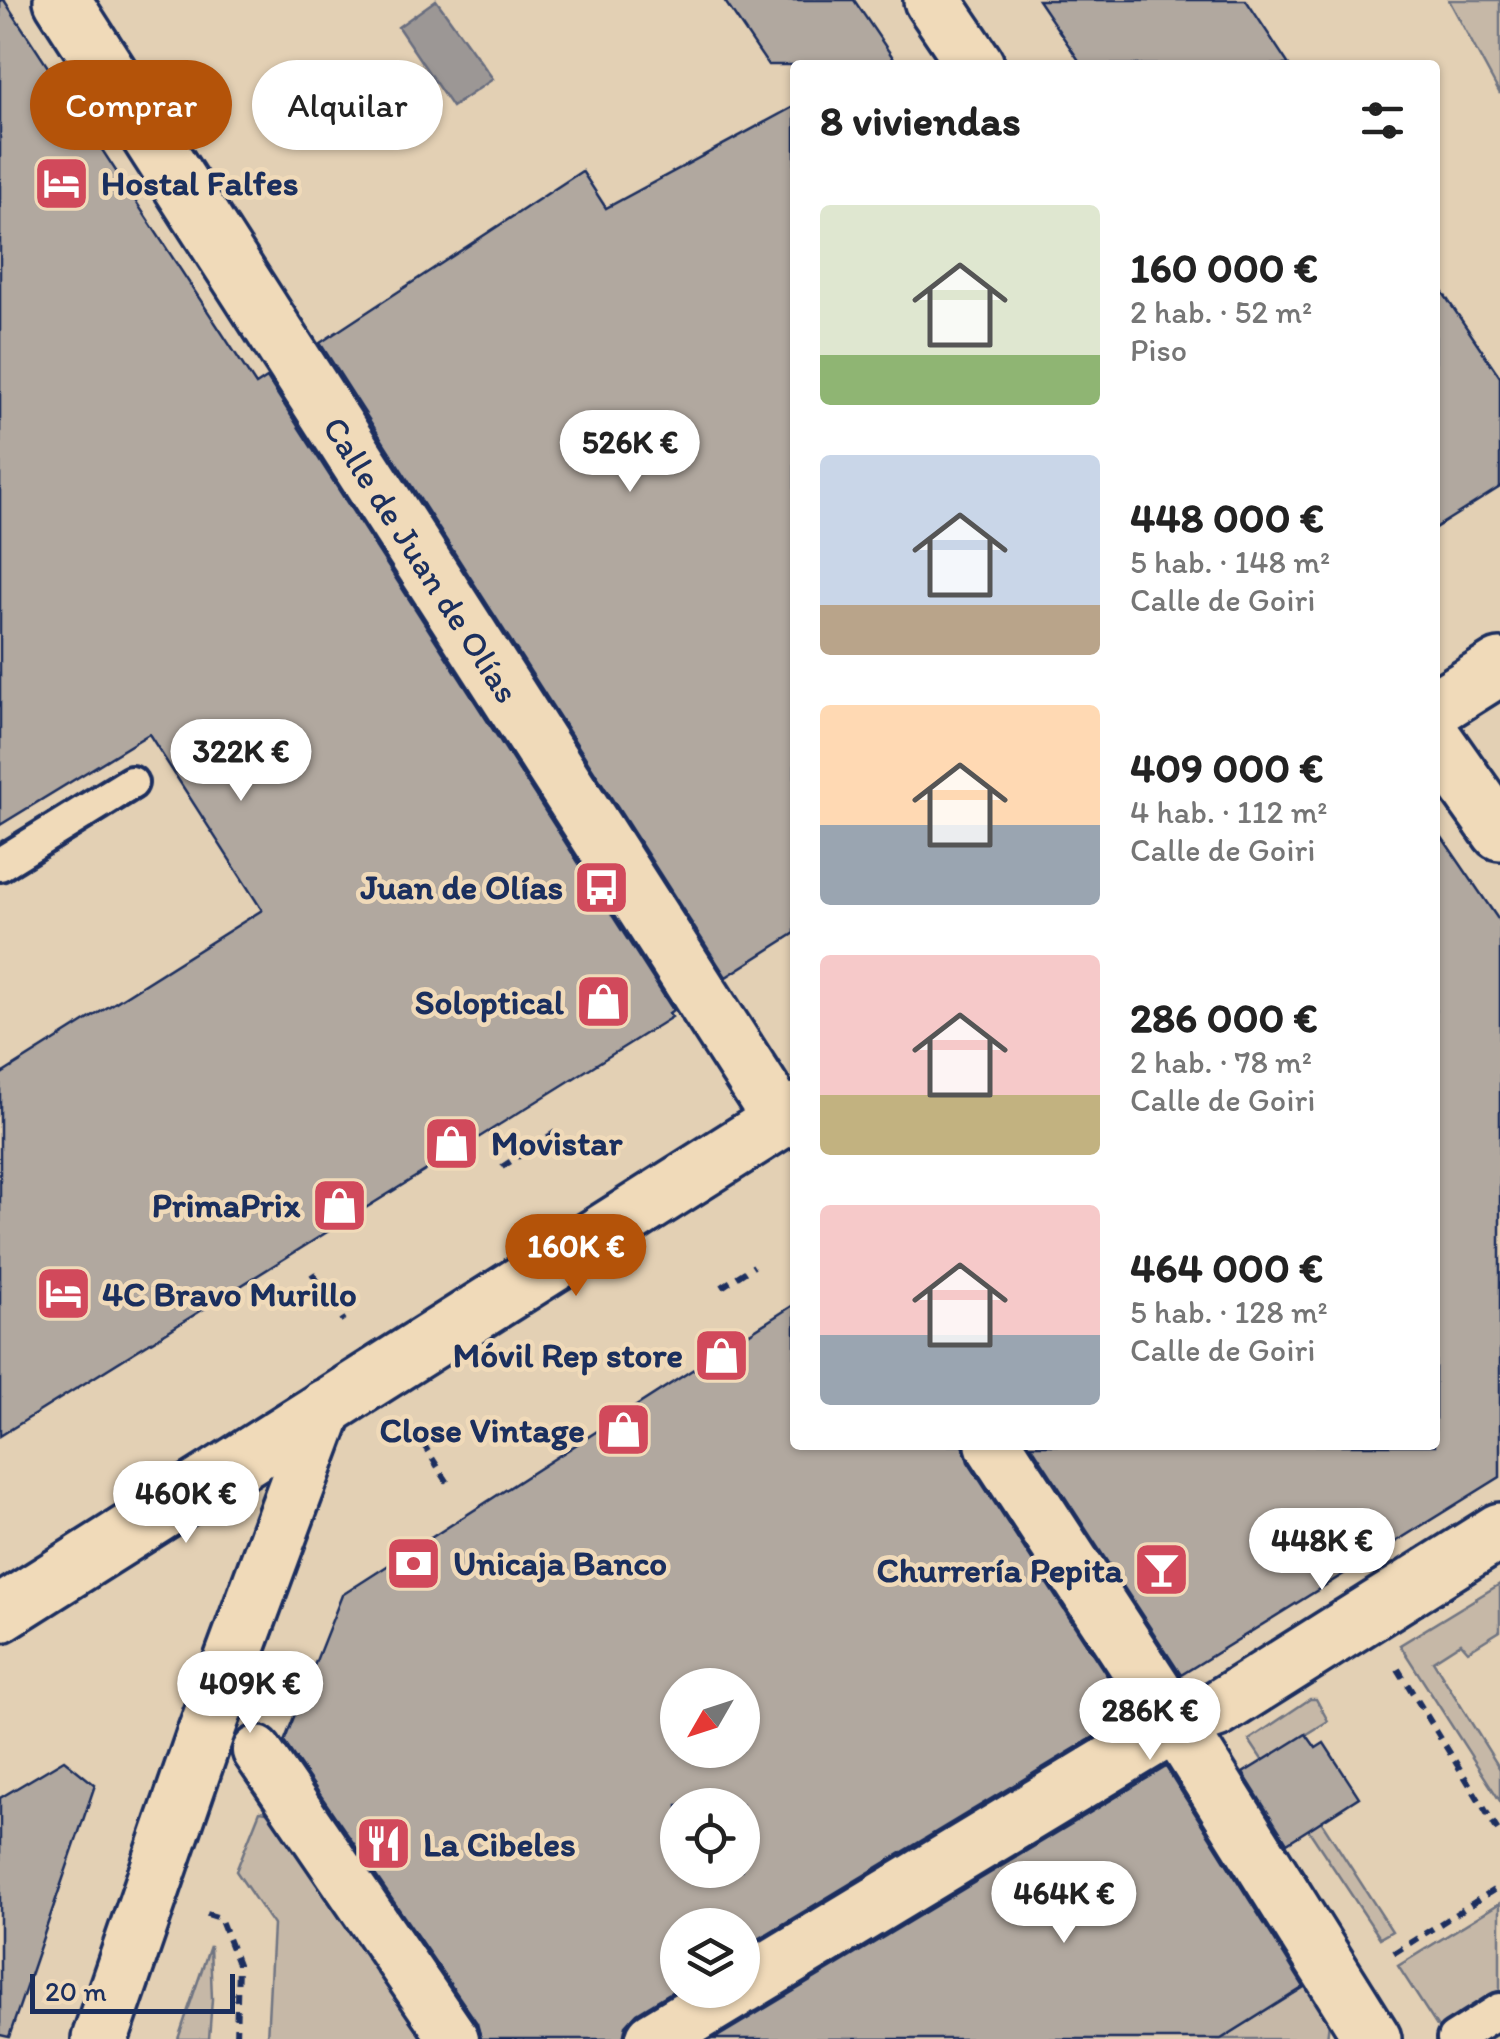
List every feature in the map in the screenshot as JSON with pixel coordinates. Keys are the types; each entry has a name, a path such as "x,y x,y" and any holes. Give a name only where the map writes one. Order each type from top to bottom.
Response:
{"street":[{"name":"Calle de Juan de Olías","path":"62,0 790,1124"},
{"path":"932,0 973,60"},
{"path":"1440,705 1500,667"},
{"path":"1440,747 1500,832"},
{"path":"0,1614 326,1407 790,1124"},
{"path":"100,2039 205,1734 326,1407"},
{"path":"997,1450 1176,1724 1373,2039"},
{"path":"760,1975 1176,1724 1216,1710 1500,1531"},
{"path":"257,1751 454,2039"},
{"path":"669,2035 709,2008"}],"lane":[{"path":"0,864 132,783"},
{"path":"1454,2039 1500,2010"}],"path":[{"path":"502,1166 557,1131"},
{"path":"722,1287 754,1266"},
{"path":"1394,1662 1500,1834"},
{"path":"1392,1954 1500,1886"},
{"path":"201,1912 220,1918 238,1964 236,2039"}],"shaded area":[{"path":"436,0 493,79 452,107 443,94 443,60 420,60 398,27"},
{"path":"1449,0 1500,0 1500,94"},
{"path":"1500,1584 1500,1631 1468,1651 1461,1643 1433,1661 1500,1769 1500,1801 1400,1645"},
{"path":"1310,1699 1316,1699 1328,1721 1277,1753 1392,1931 1380,1938 1249,1740"},
{"path":"260,1811 279,1814 434,2039 267,2039 273,1925 236,1871"},
{"path":"1500,1903 1500,1990 1438,2028 1398,1966"},
{"path":"210,1946 209,2039 178,2039"},
{"path":"1306,1986 1329,2022 1327,2039 1221,2039"}],"building":[{"path":"0,0 4,0 43,60 30,60 30,150 102,150 256,385 267,378 673,1010 669,1013 672,1017 0,1436 0,1075 262,910 149,734 0,825"},
{"path":"724,0 854,0 895,60 790,60 790,65 768,65"},
{"path":"1038,0 1246,0 1286,60 1079,60"},
{"path":"790,109 790,936 726,977 320,343 582,171 606,208"},
{"path":"1440,288 1500,377 1500,487 1440,525"},
{"path":"1440,834 1500,922 1500,1477 1181,1675 1034,1450 1440,1450"},
{"path":"790,1307 790,1450 964,1450 968,1462 1132,1714 760,1938 760,1908 660,1908 660,1999 637,2013 626,2025 623,2039 481,2039 477,2023 284,1742 342,1595"},
{"path":"1306,1734 1316,1748 1324,1743 1359,1797 1287,1843 1243,1773"},
{"path":"64,1760 95,1785 9,2037 0,2035 0,1798"},
{"path":"1166,1767 1304,1987 1221,2039 714,2039"}],"place":[{"name":"Hostal Falfes","path":"62,183"},
{"name":"Juan de Olías","path":"602,887"},
{"name":"Soloptical","path":"603,1002"},
{"name":"Movistar","path":"452,1143"},
{"name":"PrimaPrix","path":"339,1205"},
{"name":"4C Bravo Murillo","path":"63,1294"},
{"name":"Móvil Rep store","path":"722,1355"},
{"name":"Close Vintage","path":"624,1430"},
{"name":"Unicaja Banco","path":"414,1563"},
{"name":"Churrería Pepita","path":"1162,1570"},
{"name":"La Cibeles","path":"384,1844"}]}
